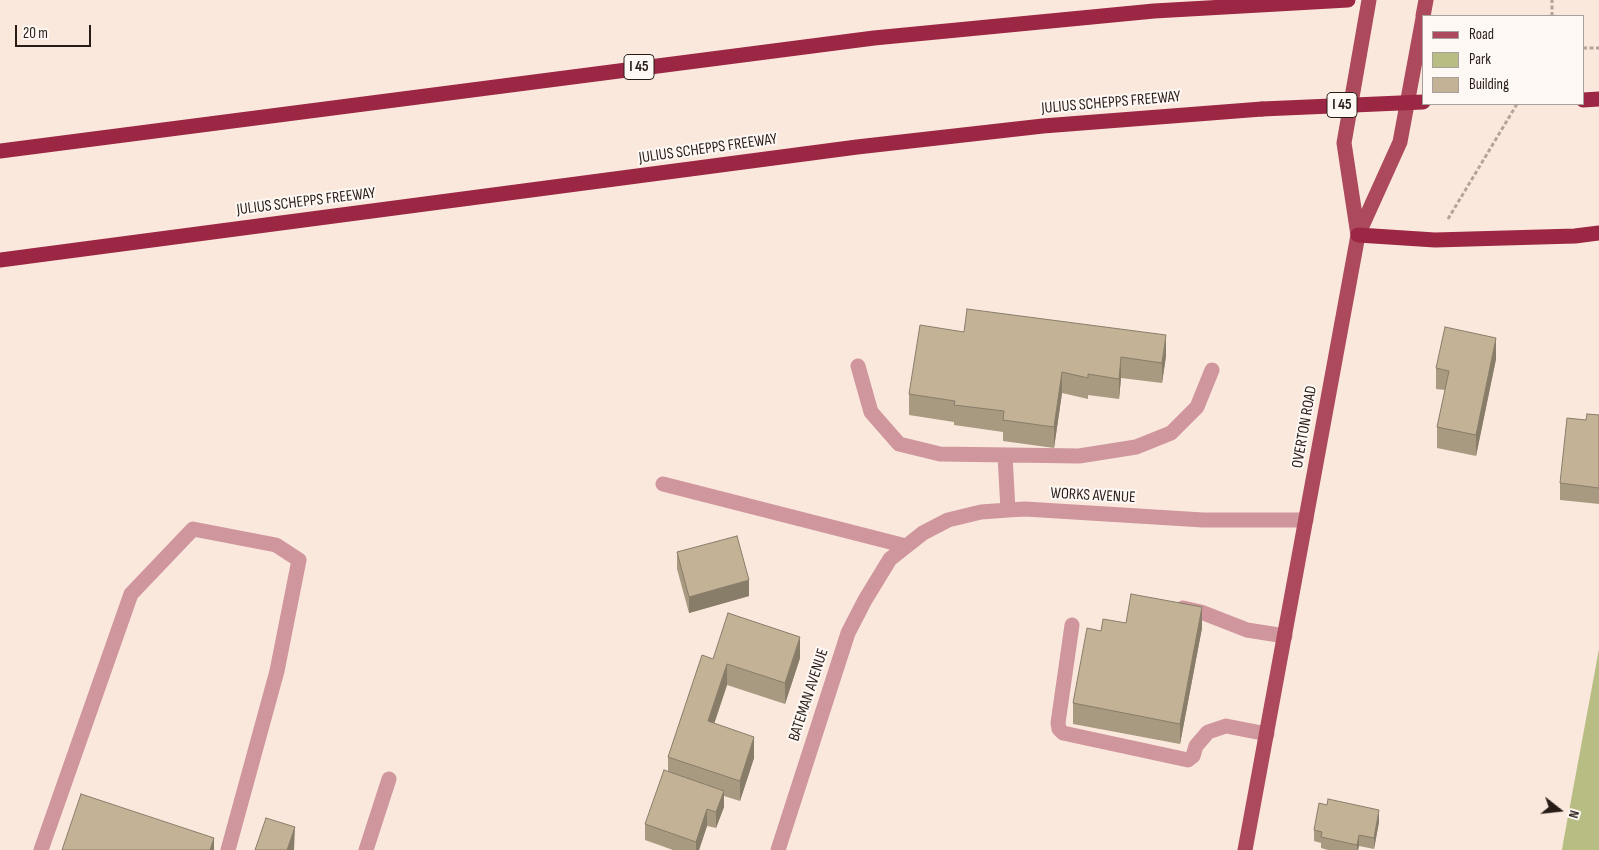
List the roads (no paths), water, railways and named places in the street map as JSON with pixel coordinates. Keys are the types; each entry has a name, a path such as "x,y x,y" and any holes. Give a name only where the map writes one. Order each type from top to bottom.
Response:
{"highway":[{"name":"I 45","path":"0,151 874,38 1058,19 1348,0"},
{"path":"1584,100 1599,100"},
{"name":"JULIUS SCHEPPS FREEWAY","path":"0,260 857,147 1062,124 1262,109 1422,102"},
{"path":"1358,235 1435,240 1575,236 1599,233"}],"main road":[{"path":"1358,235 1344,143 1369,0"},
{"name":"OVERTON ROAD","path":"1423,15 1426,0"},
{"name":"OVERTON ROAD","path":"1245,850 1358,235 1400,142 1422,22"}],"street":[{"path":"858,366 871,412 899,444 940,454 1078,456 1136,447 1171,433 1197,407 1212,370"},
{"path":"1005,455 1008,510"},
{"path":"663,484 906,546"},
{"name":"WORKS AVENUE","path":"890,559 923,533 948,520 981,512 1034,510 1203,520 1306,520"},
{"path":"41,850 131,594 193,529 276,545 299,560 277,671 228,850"},
{"name":"BATEMAN AVENUE","path":"778,850 848,633 865,600 890,559"},
{"path":"1165,604 1201,612 1247,630 1285,636"},
{"path":"1072,625 1058,723 1059,729 1063,733 1188,760 1193,756 1196,746 1208,732 1226,726 1267,734"},
{"path":"366,850 389,779"}]}
